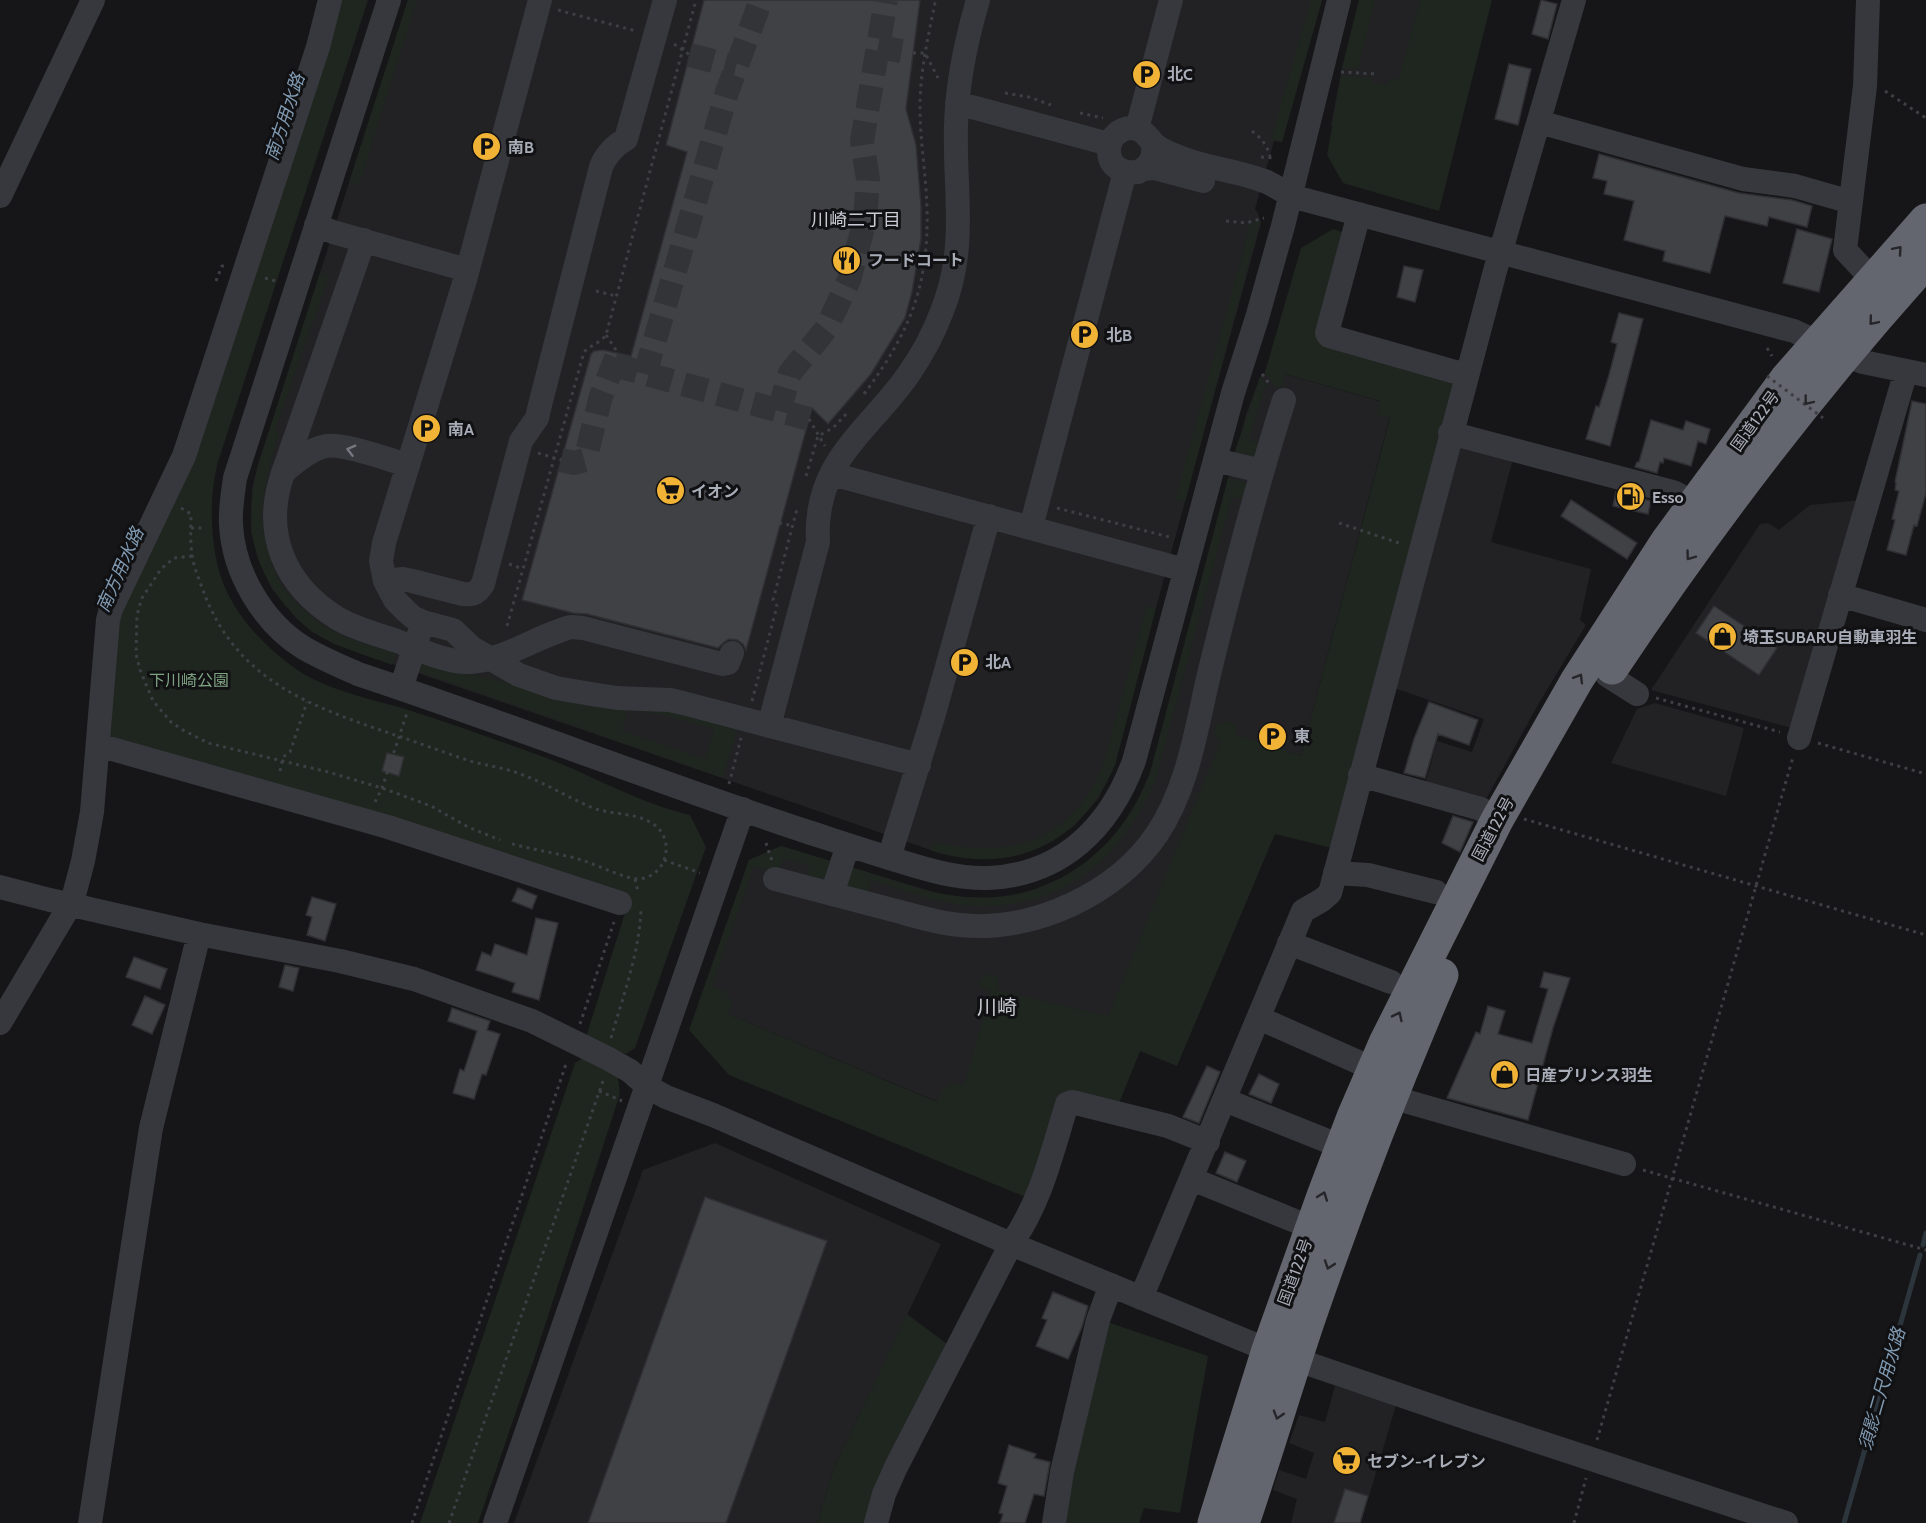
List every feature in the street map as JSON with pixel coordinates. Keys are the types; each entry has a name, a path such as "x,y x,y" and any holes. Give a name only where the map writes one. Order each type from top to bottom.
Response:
{"highway":[{"name":"国道122号","path":"1243,1523 1282,1355 1323,1196 1353,1117 1385,1043 1510,819 1642,622 1723,512 1831,349 1872,279 1926,220"},
{"name":"国道122号","path":"1214,1523 1282,1355 1349,1208 1391,1097 1445,968 1510,819 1577,681 1667,541 1786,379 1872,321 1926,262"}],"street":[{"path":"0,196 93,0"},
{"path":"0,1023 74,894 88,831 98,745 108,620 111,609 188,446 318,47 330,0"},
{"path":"389,0 235,478 231,523 232,540 246,582 259,603 285,634 321,658 358,674 404,699 889,858 950,875 989,878 1025,872 1058,858 1091,835 1113,806 1125,785 1134,761 1215,460 1291,196 1339,0"},
{"path":"386,581 412,581 463,594 478,592 483,584 521,441 537,418 601,167 606,156 621,141 626,140 665,0"},
{"path":"769,726 818,542 818,512 831,474 850,442 908,375 929,341 951,288 958,251 959,221 957,104 961,71 978,0"},
{"path":"1031,527 1134,171 1152,157 1144,136 1171,0"},
{"path":"1141,1298 1303,911 1330,893 1450,433 1574,0"},
{"path":"1868,0 1865,78 1845,250 1872,279"},
{"path":"545,4 384,543 381,561 386,581 395,600 414,618 453,630 472,648 519,675 556,688 617,698 670,700 918,765"},
{"path":"957,104 1109,144"},
{"path":"1539,122 1743,179 1795,186 1851,202"},
{"path":"1291,196 1267,182 1174,156 1144,136 1120,131 1109,144 1111,162 1117,168 1134,171 1154,168 1259,195 1291,196 1794,331 1863,362 1916,373 1840,595 1798,738"},
{"path":"1359,214 1327,333 1329,336 1466,375"},
{"path":"316,225 333,232 467,270"},
{"path":"364,240 275,500 278,543 285,564 298,584 319,605 349,624 445,658 465,662 486,660 571,627 583,628 722,664 728,663 732,653"},
{"path":"775,879 933,921 961,926 1001,925 1031,920 1073,904 1101,888 1133,862 1158,833 1170,810 1189,760 1214,653 1262,471 1284,400"},
{"path":"1450,433 1673,492 1694,503"},
{"path":"283,473 306,455 326,446 340,447 408,465"},
{"path":"1215,460 1262,471"},
{"path":"831,474 1185,570"},
{"path":"889,858 989,516"},
{"path":"1840,595 1926,620"},
{"path":"404,699 423,622"},
{"path":"1607,675 1637,694"},
{"path":"98,745 388,827 633,902"},
{"path":"1360,775 1510,819"},
{"path":"495,1523 648,1087 742,809"},
{"path":"832,894 848,845"},
{"path":"1335,873 1368,875 1436,892"},
{"path":"0,887 199,934 340,961 414,979 532,1021 630,1071 648,1087 666,1097 713,1115 1011,1244 1282,1355 1786,1523"},
{"path":"96,1521 151,1128 199,934"},
{"path":"1290,943 1391,982"},
{"path":"1259,1018 1358,1062"},
{"path":"1391,1097 1623,1164"},
{"path":"1225,1100 1324,1140"},
{"path":"876,1523 884,1494 896,1467 1011,1244 1026,1224 1038,1198 1067,1104 1072,1102 1168,1126 1208,1142"},
{"path":"1192,1179 1295,1221"},
{"path":"1054,1523 1062,1472 1100,1312 1111,1285"}],"path":[{"path":"507,626 584,352 591,345 601,342 606,335 696,0"},
{"path":"860,400 902,340 915,305 924,266 927,208 920,106 925,53 935,3 939,0"},
{"path":"545,4 644,33"},
{"path":"667,39 690,55"},
{"path":"913,53 925,53"},
{"path":"925,53 938,78"},
{"path":"1337,72 1377,74"},
{"path":"1865,78 1926,118"},
{"path":"995,91 1029,97 1060,108"},
{"path":"1071,111 1110,118"},
{"path":"1252,131 1268,150 1270,157"},
{"path":"1226,221 1246,223 1264,218"},
{"path":"596,291 616,296"},
{"path":"606,335 618,353"},
{"path":"1767,376 1823,418"},
{"path":"805,481 818,436 833,428 853,406"},
{"path":"809,419 826,448"},
{"path":"533,452 561,460"},
{"path":"164,499 191,514 192,556 209,604 226,634 253,667 273,684 346,719 472,762 522,774 594,808 644,819 658,826 665,838 666,852 662,865 651,875 635,879 571,857 502,841 468,827 430,806 382,788 208,743 183,730 171,722 153,701 145,684 135,645 137,615 142,598 161,570 174,558 192,556"},
{"path":"750,709 777,606 773,600 799,503"},
{"path":"1047,505 1179,540"},
{"path":"780,523 802,526"},
{"path":"1339,523 1413,547 1420,552"},
{"path":"191,528 205,528"},
{"path":"1637,694 1926,774"},
{"path":"370,804 375,804 382,788 399,736 404,699"},
{"path":"280,771 282,761 290,752 307,702"},
{"path":"728,786 743,731"},
{"path":"1574,1523 1798,738"},
{"path":"1510,819 1926,935"},
{"path":"664,860 702,873"},
{"path":"608,1047 640,935 633,902 635,879"},
{"path":"412,1523 574,1041 633,902"},
{"path":"449,1523 606,1071"},
{"path":"599,1091 623,1102"},
{"path":"1623,1164 1926,1250"}],"shaded area":[{"path":"408,0 1322,0 1282,142 1274,141 1255,209 1261,223 1115,765 1098,799 1074,826 1053,841 1021,854 991,859 942,854 334,644 312,632 296,618 272,589 259,561 251,532 252,489"},
{"path":"1359,0 1439,0 1402,144 1331,125"},
{"name":"東","path":"1270,367 1274,371 1393,405 1301,756 1288,752 1108,1016 974,1117 699,1002 749,860 781,846 940,894 995,898 1029,892 1063,877 1096,856 1112,840 1135,807 1150,773 1246,415 1260,377"},
{"path":"1459,440 1514,455 1491,542 1591,569 1580,620 1586,625 1539,703 1485,801 1425,785 1437,741 1472,752 1484,719 1394,688"},
{"path":"1862,500 1796,729 1651,690 1760,524 1768,523 1779,530 1810,505"},
{"path":"1655,703 1744,728 1726,796 1611,763 1637,709"},
{"path":"715,1143 941,1244 834,1468 817,1523 514,1523 643,1170"},
{"name":"セブン-イレブン","path":"1335,1386 1396,1405 1361,1523 1291,1523 1297,1499 1273,1490 1279,1470 1306,1479 1314,1453 1289,1443 1299,1415 1325,1422"}],"green space":[{"name":"下川崎公園","path":"332,0 368,0 217,465 212,496 212,531 217,564 228,594 251,628 280,657 313,679 550,759 649,802 690,815 706,847 635,1048 626,1054 586,1037 630,897 368,813 104,735 114,621 164,505"},
{"path":"408,0 417,0 359,185 349,182"},
{"path":"1311,0 1322,0 1282,142 1271,139"},
{"path":"1359,0 1375,0 1358,69 1342,68"},
{"path":"1420,0 1492,0 1439,211 1343,183 1327,155 1341,76 1372,78 1372,83 1388,85 1389,79 1399,79"},
{"path":"1260,221 1185,502 1175,500 1249,229 1247,225"},
{"path":"1333,229 1349,234 1320,341 1459,377 1332,848 1275,834 1177,1066 1140,1051 1118,1106 1064,1094 1028,1198 729,1075 689,1030 749,860 781,846 831,861 825,881 807,875 809,865 784,858 779,870 774,872 754,866 712,986 726,992 732,1002 728,1014 937,1102 943,1088 952,1083 964,1085 991,991 978,986 986,974 998,977 997,990 1108,1016 1221,740 1213,735 1217,724 1227,721 1237,725 1235,734 1301,756 1390,418 1376,414 1380,401 1285,374 1281,388 1274,386 1265,372 1301,248"},
{"path":"320,273 329,276 275,430 279,432 264,492 262,513 264,532 276,575 295,602 338,634 396,654 392,665 334,643 303,624 273,589 257,556 253,539 252,503 258,465"},
{"path":"1260,377 1268,387 1264,389 1249,440 1261,443 1256,460 1234,454"},
{"path":"1228,478 1250,484 1246,501 1232,497 1156,778 1128,831 1109,853 1088,872 1064,887 1038,898 1009,905 978,906 951,903 871,880 867,893 846,886 851,867 917,888 957,896 990,897 1021,893 1049,884 1076,869 1099,851 1119,828 1136,802 1150,773"},
{"path":"1147,605 1156,608 1115,765 1101,792 1083,815 1063,834 1040,847 1016,856 989,859 960,857 930,850 934,842 962,847 1012,846 1034,839 1054,828 1073,813 1102,768"},
{"path":"423,661 486,678 628,707 622,731 705,759 714,729 664,715 642,712 644,709 681,712 737,730 723,778 420,672"},
{"path":"583,1058 618,1077 620,1094 478,1523 420,1523 575,1063"},
{"path":"907,1314 951,1347 868,1523 817,1523 834,1468"},
{"path":"1104,1321 1208,1356 1180,1513 1144,1508 1139,1523 1061,1523"}],"building":[{"path":"704,0 920,0 906,109 916,145 921,206 921,239 912,292 905,318 871,374 828,424 812,408 746,650 737,640 729,639 718,648 587,614 573,613 522,600 591,354 594,351 603,350 631,356 687,152 666,145"},
{"path":"1541,0 1557,4 1548,39 1532,34"},
{"path":"1509,64 1531,69 1518,125 1495,119"},
{"path":"1599,154 1739,193 1792,200 1812,206 1807,227 1769,217 1767,226 1725,216 1710,273 1663,261 1665,251 1624,240 1634,201 1604,194 1607,181 1593,178"},
{"path":"1797,229 1832,239 1819,292 1783,283"},
{"path":"1404,266 1423,270 1415,302 1397,297"},
{"path":"1619,313 1643,319 1610,446 1586,439 1609,375 1617,344 1611,342"},
{"path":"1912,401 1926,404 1926,493 1906,555 1887,550 1895,520 1892,519 1899,491 1895,490 1895,482"},
{"path":"1651,420 1683,430 1686,421 1710,429 1706,444 1698,441 1691,466 1664,458 1663,463 1660,462 1657,473 1635,467 1639,462"},
{"path":"1616,492 1651,501 1648,514 1613,506"},
{"path":"1571,500 1637,543 1627,559 1561,516"},
{"path":"1714,606 1777,648 1759,675 1696,633"},
{"path":"1429,702 1478,720 1469,745 1438,734 1425,778 1404,773 1414,739"},
{"path":"387,753 404,757 399,776 382,771"},
{"path":"1453,816 1473,822 1460,852 1442,843"},
{"path":"518,888 537,896 532,909 512,901"},
{"path":"312,897 336,904 325,941 307,935 312,917 306,915"},
{"path":"536,918 558,923 539,1000 512,992 515,983 476,970 482,952 491,956 495,944 527,955"},
{"path":"134,957 167,969 160,989 126,977"},
{"path":"285,965 299,968 293,991 279,987"},
{"path":"1544,972 1570,978 1553,1028 1528,1120 1447,1098 1476,1032 1480,1034 1488,1006 1505,1011 1498,1034 1532,1043 1548,989 1540,987"},
{"path":"145,996 165,1005 152,1034 132,1025"},
{"path":"452,1008 490,1021 487,1030 500,1034 486,1075 482,1074 474,1099 453,1093 460,1069 464,1071 477,1031 448,1021"},
{"path":"1207,1066 1220,1072 1199,1123 1183,1117"},
{"path":"1259,1074 1279,1084 1271,1103 1249,1094"},
{"path":"1225,1152 1246,1161 1237,1182 1216,1173"},
{"path":"705,1197 827,1241 726,1523 588,1523"},
{"path":"1053,1292 1088,1306 1082,1327 1068,1359 1036,1346 1047,1320 1042,1318"},
{"path":"1009,1445 1036,1454 1034,1458 1050,1462 1044,1496 1034,1494 1025,1523 1000,1523 1003,1514 999,1513 1007,1486 998,1483"},
{"path":"1345,1489 1368,1496 1360,1523 1334,1523"}],"waterway":[{"name":"南方用水路","path":"100,607 118,566"},
{"name":"須影二尺用水路","path":"1923,1245 1926,1233"},
{"name":"須影二尺用水路","path":"1844,1523 1920,1255"}],"tunnel":[{"path":"645,374 727,92 761,0"},
{"path":"779,411 790,373 826,329 849,280 865,220 868,179 862,141 886,0"},
{"path":"878,47 913,53"},
{"path":"690,55 736,67"},
{"path":"561,460 574,463 585,460 601,396 618,353"},
{"path":"614,365 809,419"}],"place":[{"name":"北C","path":"1146,74"},
{"name":"南B","path":"487,147"},
{"name":"フードコート","path":"847,260"},
{"name":"北B","path":"1085,335"},
{"name":"南A","path":"427,429"},
{"name":"イオン","path":"670,491"},
{"name":"Esso","path":"1631,497"},
{"name":"埼玉SUBARU自動車羽生","path":"1722,637"},
{"name":"北A","path":"964,662"},
{"name":"東","path":"1273,736"},
{"name":"日産プリンス羽生","path":"1504,1075"},
{"name":"セブン-イレブン","path":"1346,1461"}],"district":[{"name":"川崎二丁目","path":"856,220"},
{"name":"川崎","path":"997,1007"}]}
